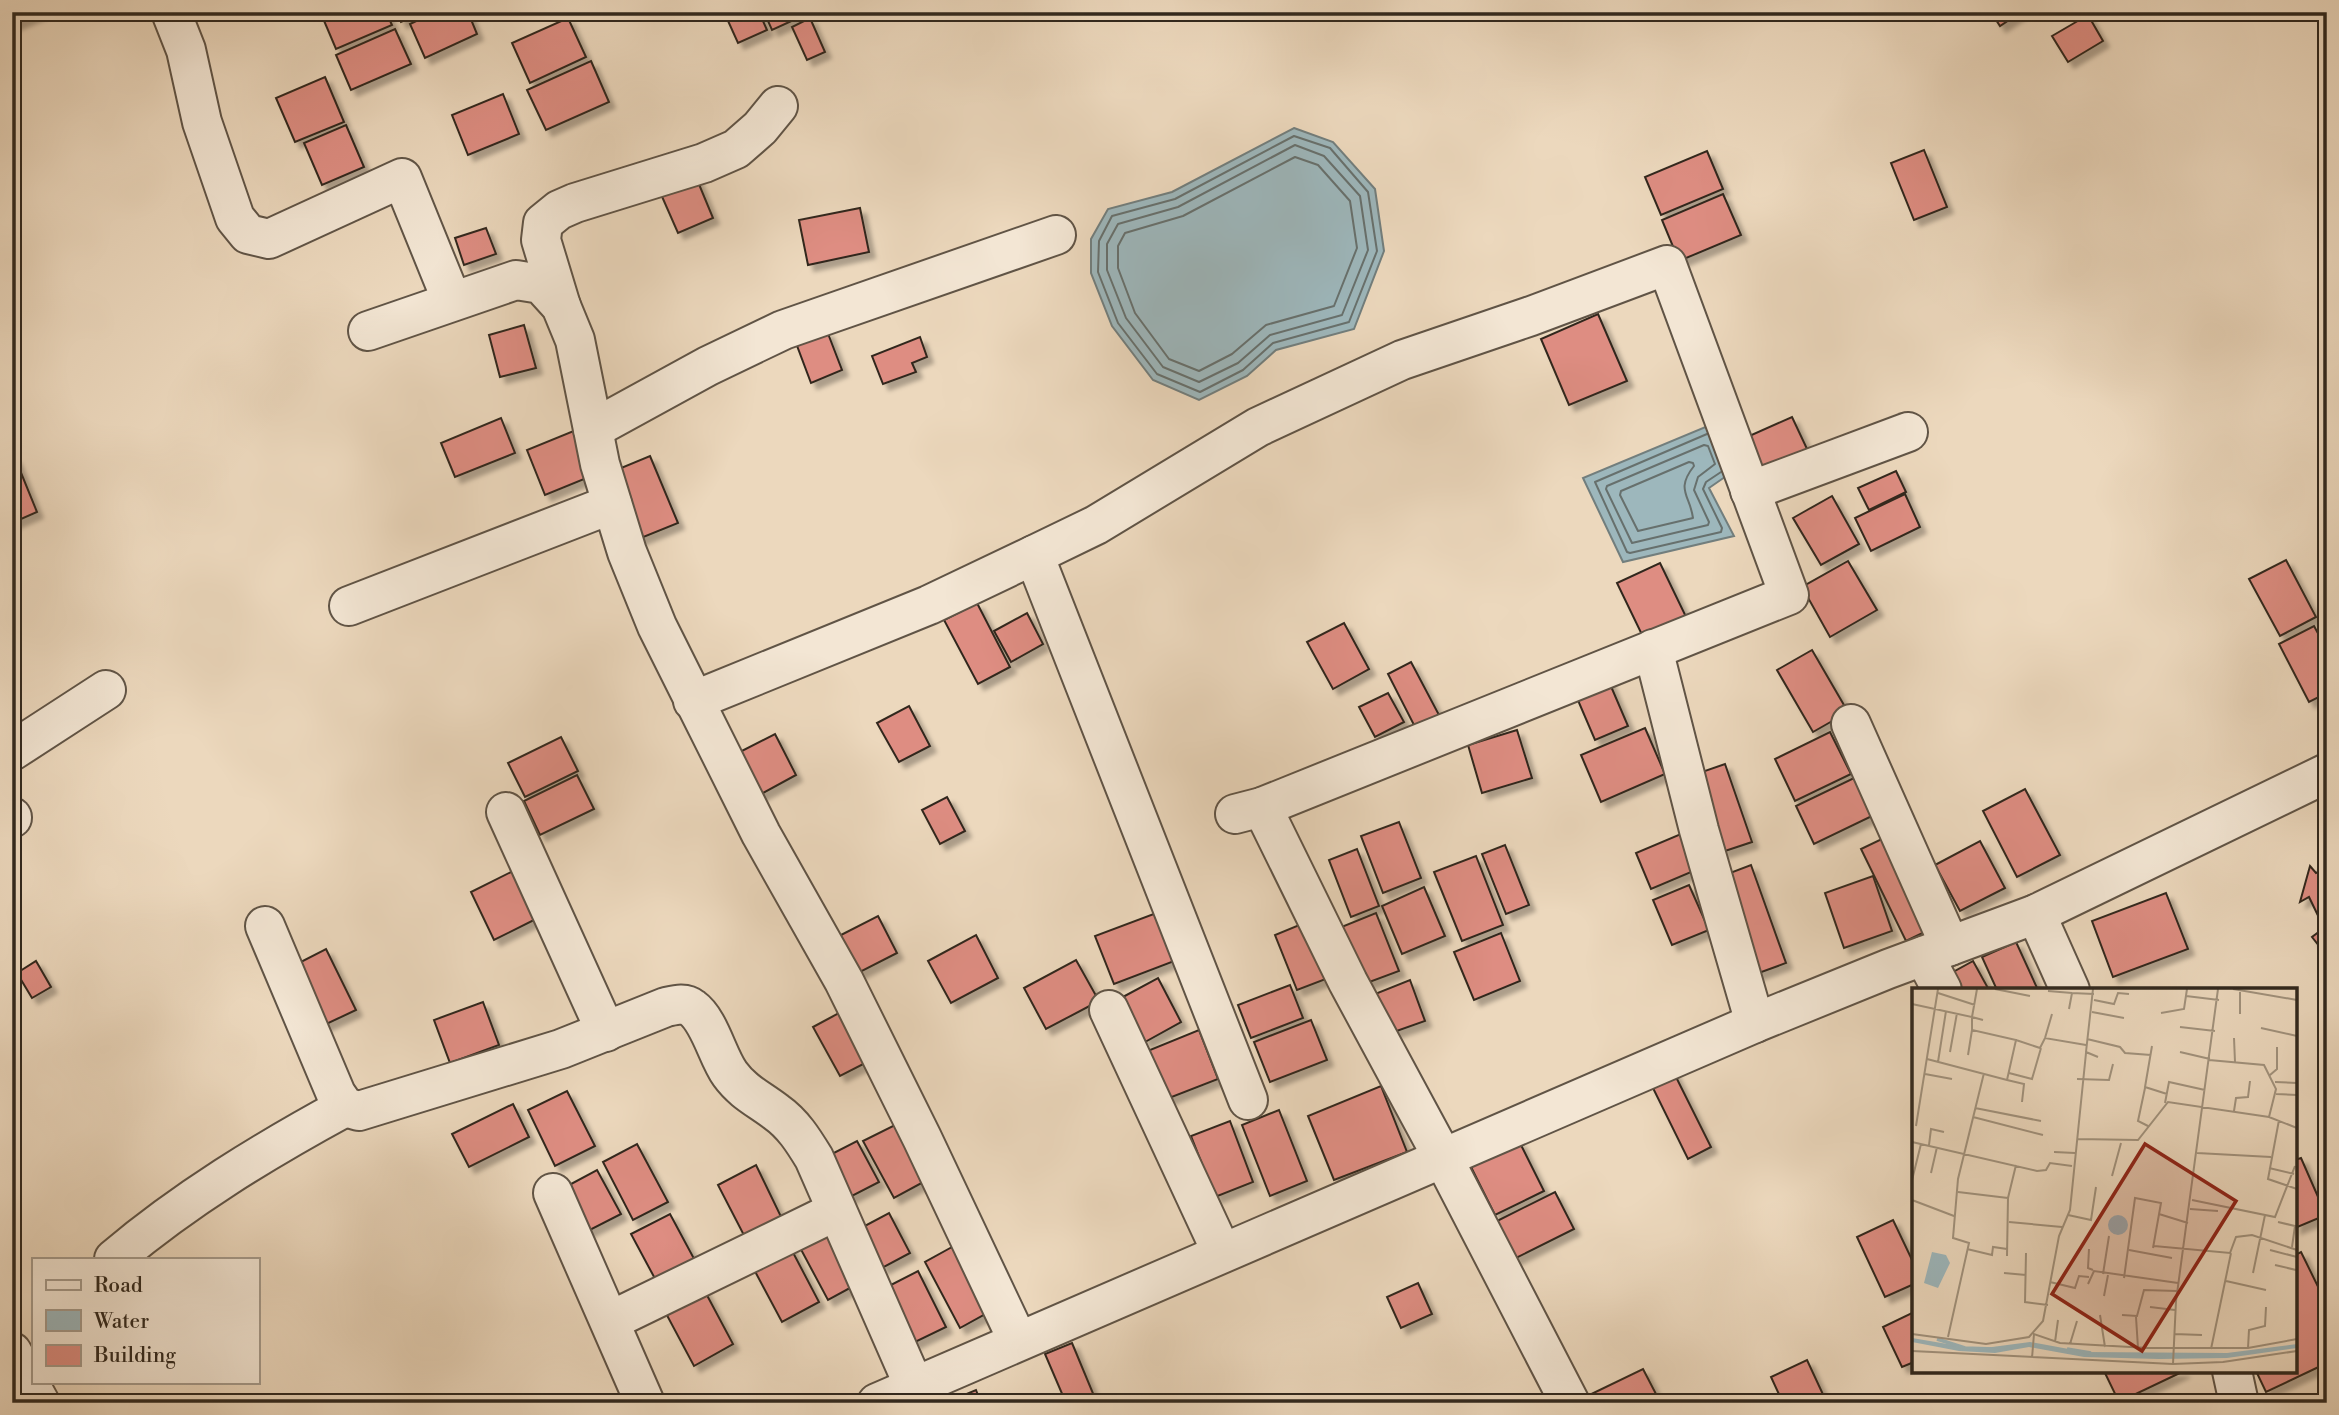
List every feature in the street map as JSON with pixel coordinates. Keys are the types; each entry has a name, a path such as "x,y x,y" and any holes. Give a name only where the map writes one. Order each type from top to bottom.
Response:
{"street":[{"path":"171,12 186,50 211,152 235,218 248,234 269,239 402,178 452,301"},
{"path":"778,106 760,128 736,149 704,163 559,210 543,223 541,240 561,306 575,340 593,429 626,552 657,626 761,834 844,981 1018,1341"},
{"path":"593,429 708,366 783,330 1056,235"},
{"path":"693,701 929,605 1034,555 1096,525 1258,427 1402,359 1531,316 1667,265 1788,595 1248,810 1348,982 1570,1403"},
{"path":"368,331 516,280 541,284 561,306"},
{"path":"1750,491 1908,432"},
{"path":"349,606 612,504"},
{"path":"1034,555 1248,1101"},
{"path":"1653,649 1699,830 1755,1023"},
{"path":"12,751 106,690"},
{"path":"1852,724 1937,951 1942,988"},
{"path":"877,1403 1755,1023 2036,914 2327,773"},
{"path":"506,812 606,1032"},
{"path":"2036,914 2069,988"},
{"path":"265,926 336,1094 345,1107 359,1111 561,1049 666,1007 680,1004 691,1007 701,1018 729,1073 745,1093 776,1111 798,1132 814,1158 914,1386"},
{"path":"1109,1010 1222,1253"},
{"path":"115,1258 195,1196 278,1144 345,1107"},
{"path":"553,1193 645,1403"},
{"path":"610,1321 836,1210"},
{"path":"12,1346 32,1329"},
{"path":"12,1352 40,1403"},
{"path":"2232,1373 2239,1403"}],"water":[{"path":"1294,128 1333,142 1375,189 1384,251 1354,329 1276,350 1247,376 1199,400 1153,380 1112,326 1091,273 1091,239 1108,209 1172,192"},
{"path":"1715,423 1735,470 1709,488 1734,536 1623,562 1583,478"}],"building":[{"path":"12,12 42,12 12,25"},
{"path":"330,12 386,12 392,25 336,49 322,16"},
{"path":"397,12 424,12 401,22"},
{"path":"435,12 468,12 477,34 425,58 410,24"},
{"path":"724,12 759,12 767,30 738,43"},
{"path":"764,12 809,12 809,13 772,30"},
{"path":"1991,12 2021,12 2000,26"},
{"path":"2088,15 2103,41 2068,62 2052,36"},
{"path":"568,18 586,57 530,83 512,43"},
{"path":"810,18 825,52 807,60 792,27"},
{"path":"395,29 411,64 351,90 336,55"},
{"path":"591,61 609,102 546,130 527,90"},
{"path":"325,77 344,122 295,142 276,98"},
{"path":"503,94 519,134 468,155 452,115"},
{"path":"346,125 364,167 322,185 304,143"},
{"path":"1924,150 1947,207 1914,220 1891,163"},
{"path":"1707,151 1723,189 1661,215 1645,177"},
{"path":"696,177 713,218 678,233 660,192"},
{"path":"1723,194 1741,235 1679,261 1662,220"},
{"path":"860,208 869,252 808,265 799,220"},
{"path":"486,228 496,254 464,265 455,238"},
{"path":"1598,314 1627,381 1569,405 1541,339"},
{"path":"524,325 536,368 500,377 489,335"},
{"path":"827,331 842,370 811,383 796,343"},
{"path":"920,337 927,357 912,363 916,372 883,384 872,356"},
{"path":"1792,417 1808,451 1762,471 1747,437"},
{"path":"501,418 515,453 455,477 441,443"},
{"path":"576,430 594,475 545,495 527,450"},
{"path":"650,456 678,523 636,540 609,473"},
{"path":"15,458 37,512 12,523 12,459"},
{"path":"1896,471 1906,492 1869,510 1858,488"},
{"path":"1905,494 1920,527 1871,551 1855,518"},
{"path":"1832,496 1859,544 1821,565 1793,518"},
{"path":"2286,560 2316,617 2280,636 2249,579"},
{"path":"1848,561 1877,610 1830,637 1802,587"},
{"path":"1660,563 1689,623 1646,643 1617,583"},
{"path":"977,603 1010,667 978,684 944,620"},
{"path":"1027,613 1043,644 1011,662 994,631"},
{"path":"1344,623 1369,669 1333,689 1307,642"},
{"path":"2314,626 2327,650 2327,693 2309,702 2279,644"},
{"path":"1812,650 1848,712 1813,732 1777,670"},
{"path":"1411,662 1439,715 1415,727 1388,674"},
{"path":"1607,677 1628,726 1595,740 1574,691"},
{"path":"1388,693 1404,722 1375,737 1359,707"},
{"path":"909,706 930,746 899,762 877,723"},
{"path":"1645,728 1665,774 1601,802 1581,755"},
{"path":"1517,730 1532,778 1482,793 1468,745"},
{"path":"1830,732 1851,774 1795,801 1775,759"},
{"path":"775,734 796,775 754,798 732,756"},
{"path":"561,737 578,771 525,797 508,763"},
{"path":"1725,764 1752,842 1722,852 1696,774"},
{"path":"577,775 594,809 540,835 524,801"},
{"path":"1854,778 1872,816 1814,844 1796,806"},
{"path":"2025,789 2060,855 2017,877 1983,811"},
{"path":"947,797 965,831 940,844 922,810"},
{"path":"1399,822 1421,878 1383,893 1361,836"},
{"path":"1688,831 1703,867 1651,889 1636,853"},
{"path":"1888,836 1933,928 1906,941 1861,849"},
{"path":"1980,841 2005,888 1960,911 1935,865"},
{"path":"1505,845 1529,905 1506,914 1482,854"},
{"path":"1357,849 1379,906 1351,917 1329,860"},
{"path":"1476,856 1503,925 1462,941 1434,872"},
{"path":"1751,865 1786,963 1756,974 1722,876"},
{"path":"2310,866 2316,873 2327,868 2327,956 2312,937 2324,928 2309,897 2300,902"},
{"path":"515,870 538,918 494,940 471,892"},
{"path":"1873,876 1892,931 1844,948 1825,893"},
{"path":"1689,885 1709,930 1672,945 1653,900"},
{"path":"1424,887 1445,936 1402,954 1382,906"},
{"path":"2166,893 2188,949 2113,977 2092,921"},
{"path":"1159,912 1177,960 1114,984 1095,936"},
{"path":"1376,913 1399,971 1356,987 1334,930"},
{"path":"878,916 897,953 858,973 839,936"},
{"path":"1309,921 1331,977 1297,990 1275,935"},
{"path":"1501,933 1520,981 1474,1000 1454,952"},
{"path":"976,935 998,978 951,1003 928,961"},
{"path":"2016,942 2037,988 1996,988 1982,957"},
{"path":"326,949 356,1010 320,1027 291,967"},
{"path":"1076,960 1099,1001 1046,1029 1024,988"},
{"path":"36,961 51,987 32,998 17,973"},
{"path":"1973,961 1988,988 1953,988 1946,976"},
{"path":"1158,978 1181,1022 1145,1042 1121,998"},
{"path":"1410,980 1425,1021 1391,1033 1375,994"},
{"path":"1290,985 1303,1018 1251,1038 1238,1005"},
{"path":"483,1002 499,1045 450,1063 434,1020"},
{"path":"850,1007 877,1057 840,1076 813,1027"},
{"path":"1311,1020 1327,1060 1270,1082 1254,1042"},
{"path":"1199,1030 1218,1079 1164,1100 1145,1052"},
{"path":"1673,1071 1711,1147 1688,1159 1650,1082"},
{"path":"1381,1086 1407,1152 1334,1180 1308,1116"},
{"path":"567,1091 595,1146 555,1166 528,1110"},
{"path":"513,1104 529,1137 469,1167 452,1134"},
{"path":"1279,1110 1307,1181 1270,1196 1242,1125"},
{"path":"1230,1121 1253,1182 1215,1197 1191,1136"},
{"path":"899,1123 929,1179 894,1198 863,1141"},
{"path":"857,1141 879,1182 848,1198 826,1157"},
{"path":"1519,1141 1544,1191 1495,1215 1470,1165"},
{"path":"637,1144 668,1202 633,1220 603,1162"},
{"path":"2301,1158 2326,1215 2297,1227 2297,1159"},
{"path":"756,1165 786,1227 749,1245 718,1185"},
{"path":"597,1170 621,1214 582,1234 558,1191"},
{"path":"1555,1192 1574,1229 1514,1259 1495,1222"},
{"path":"889,1213 910,1253 882,1268 861,1228"},
{"path":"670,1214 699,1268 660,1288 631,1234"},
{"path":"1893,1220 1912,1260 1912,1285 1885,1297 1857,1237"},
{"path":"829,1224 861,1282 828,1300 797,1242"},
{"path":"788,1243 819,1302 782,1322 750,1262"},
{"path":"952,1247 987,1313 960,1328 925,1262"},
{"path":"2301,1252 2327,1305 2327,1363 2266,1392 2257,1373 2297,1373 2297,1254"},
{"path":"918,1271 946,1327 913,1343 885,1288"},
{"path":"1418,1283 1432,1314 1401,1328 1387,1297"},
{"path":"701,1284 733,1344 694,1366 662,1306"},
{"path":"1912,1313 1912,1363 1902,1367 1883,1327"},
{"path":"1072,1343 1097,1403 1066,1403 1045,1354"},
{"path":"1807,1360 1827,1403 1783,1403 1771,1377"},
{"path":"1643,1369 1656,1394 1638,1403 1583,1403 1581,1399"},
{"path":"2105,1373 2180,1373 2119,1402"},
{"path":"976,1390 981,1403 945,1403"}]}
